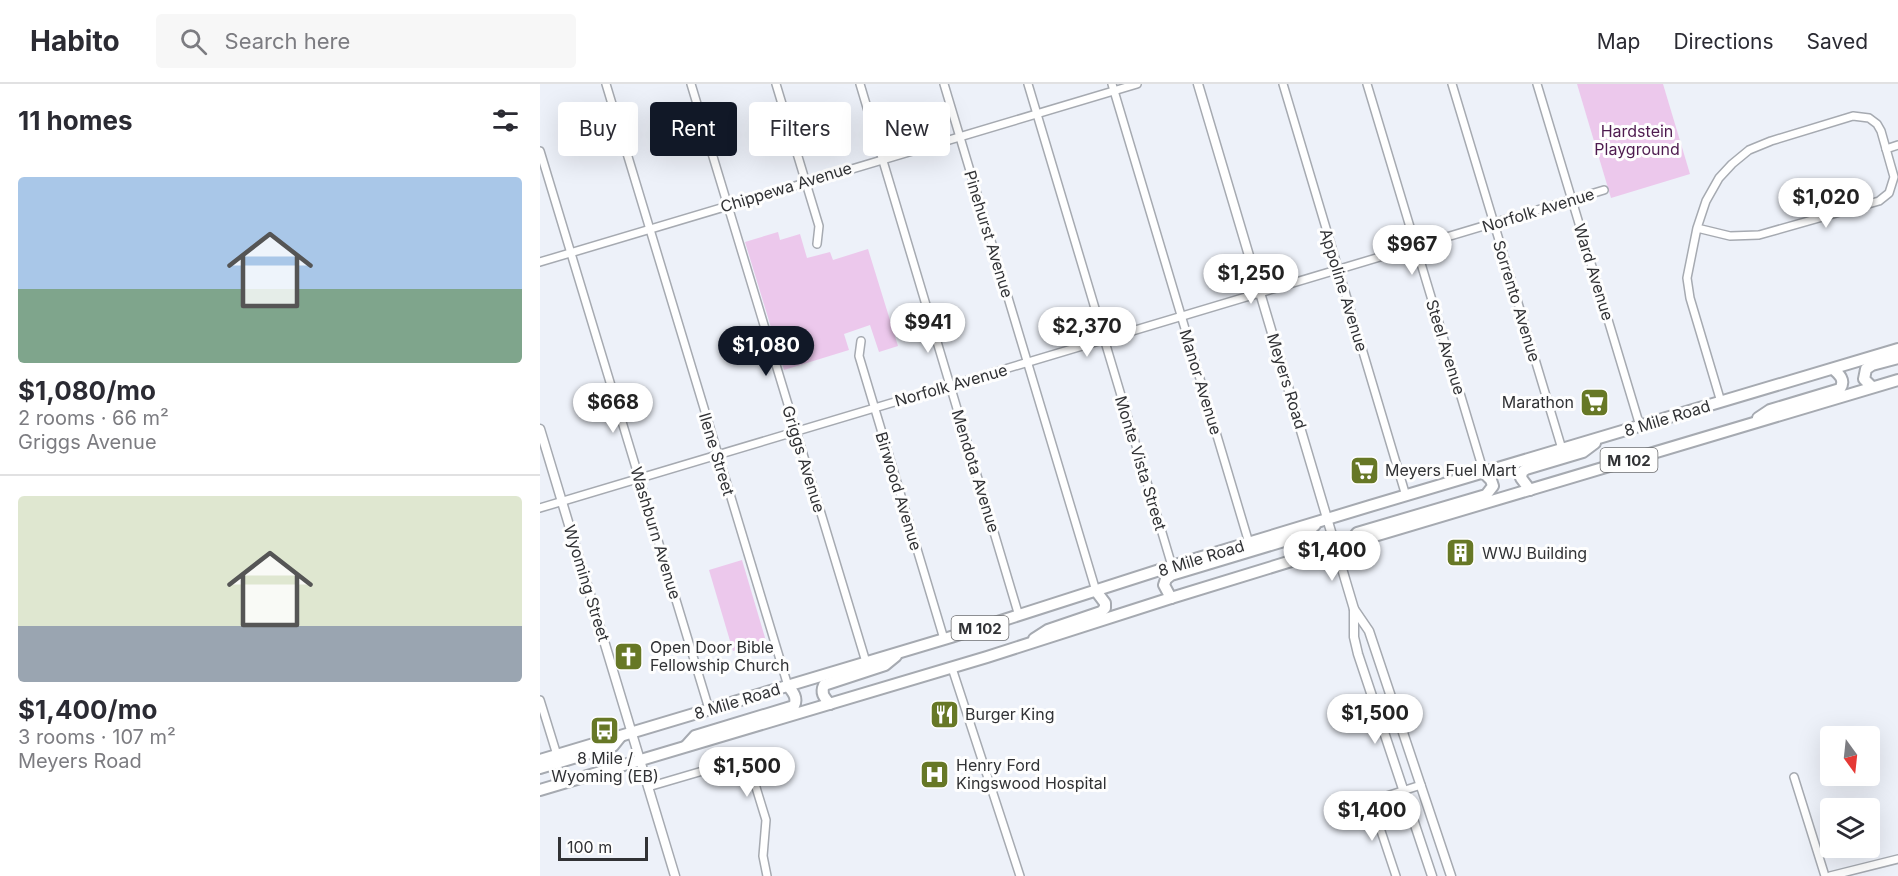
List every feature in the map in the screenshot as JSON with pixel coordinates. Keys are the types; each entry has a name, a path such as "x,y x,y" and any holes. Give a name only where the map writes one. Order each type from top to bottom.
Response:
{"highway":[{"name":"8 Mile Road","path":"540,760 944,639 1317,522 1898,349"},
{"path":"1872,387 1864,379 1866,369 1872,365 1898,358"},
{"path":"1744,426 1770,410 1840,389 1842,380 1833,369"},
{"name":"8 Mile Road","path":"640,760 1024,646 1336,547 1898,380"},
{"path":"1530,490 1521,478 1522,472 1526,469 1583,452 1603,437"},
{"path":"1349,544 1357,533 1486,495 1493,486 1484,473"},
{"path":"1171,598 1164,585 1166,579 1171,575 1304,535 1317,522"},
{"path":"1024,646 1048,630 1101,612 1105,608 1105,603 1096,591"},
{"path":"831,704 823,696 824,685 885,665 901,652"},
{"path":"686,746 695,736 794,706 795,696 788,686"},
{"path":"540,768 613,746 621,735"},
{"name":"M 102","path":"540,790 640,760"}],"street":[{"name":"Ilene Street","path":"606,84 788,686"},
{"name":"Griggs Avenue","path":"691,84 866,662"},
{"path":"776,84 819,226 817,243"},
{"name":"Mendota Avenue","path":"860,84 1019,616"},
{"name":"Pinehurst Avenue","path":"944,84 1096,591"},
{"name":"Monte Vista Street","path":"1028,84 1172,566"},
{"name":"Chippewa Avenue","path":"540,262 1037,114 1113,87 1137,84"},
{"name":"Meyers Road","path":"1198,84 1329,519 1354,609 1354,637 1358,654 1432,876"},
{"name":"Appoline Avenue","path":"1283,84 1406,496"},
{"name":"Steel Avenue","path":"1367,84 1484,473"},
{"name":"Sorrento Avenue","path":"1452,84 1562,449"},
{"name":"Ward Avenue","path":"1537,84 1640,426"},
{"name":"Manor Avenue","path":"1113,87 1249,543"},
{"path":"1697,228 1730,236 1759,235 1879,201 1889,193 1894,182 1877,124 1869,117 1859,115 1761,144 1738,158 1719,178 1706,201 1697,228 1688,289 1721,402"},
{"path":"1886,149 1898,146"},
{"name":"Washburn Avenue","path":"540,151 709,709"},
{"name":"Norfolk Avenue","path":"540,508 1604,190"},
{"name":"Birwood Avenue","path":"861,341 859,356 944,639"},
{"name":"Wyoming Street","path":"540,429 675,876"},
{"name":"Meyers Road","path":"1354,609 1369,630 1451,876"},
{"path":"952,668 1020,876"},
{"path":"540,700 557,755"},
{"path":"648,787 747,758 766,819 763,856 767,876"},
{"path":"1794,777 1825,876"},
{"path":"1396,876 1371,801 1421,785"},
{"path":"1830,876 1898,859"}],"green space":[{"name":"Hardstein Playground","path":"1577,84 1663,84 1690,174 1611,198"},
{"path":"778,232 780,240 800,234 807,258 830,252 833,260 868,249 898,346 879,352 870,325 844,334 849,350 784,370 745,242"},
{"path":"742,560 766,641 733,651 709,570"}],"place":[{"name":"Marathon","path":"1595,402"},
{"name":"Meyers Fuel Mart","path":"1364,470"},
{"name":"WWJ Building","path":"1461,553"},
{"name":"Open Door Bible Fellowship Church","path":"629,656"},
{"name":"Burger King","path":"944,714"},
{"name":"8 Mile / Wyoming (EB)","path":"605,730"},
{"name":"Henry Ford Kingswood Hospital","path":"935,774"}]}
